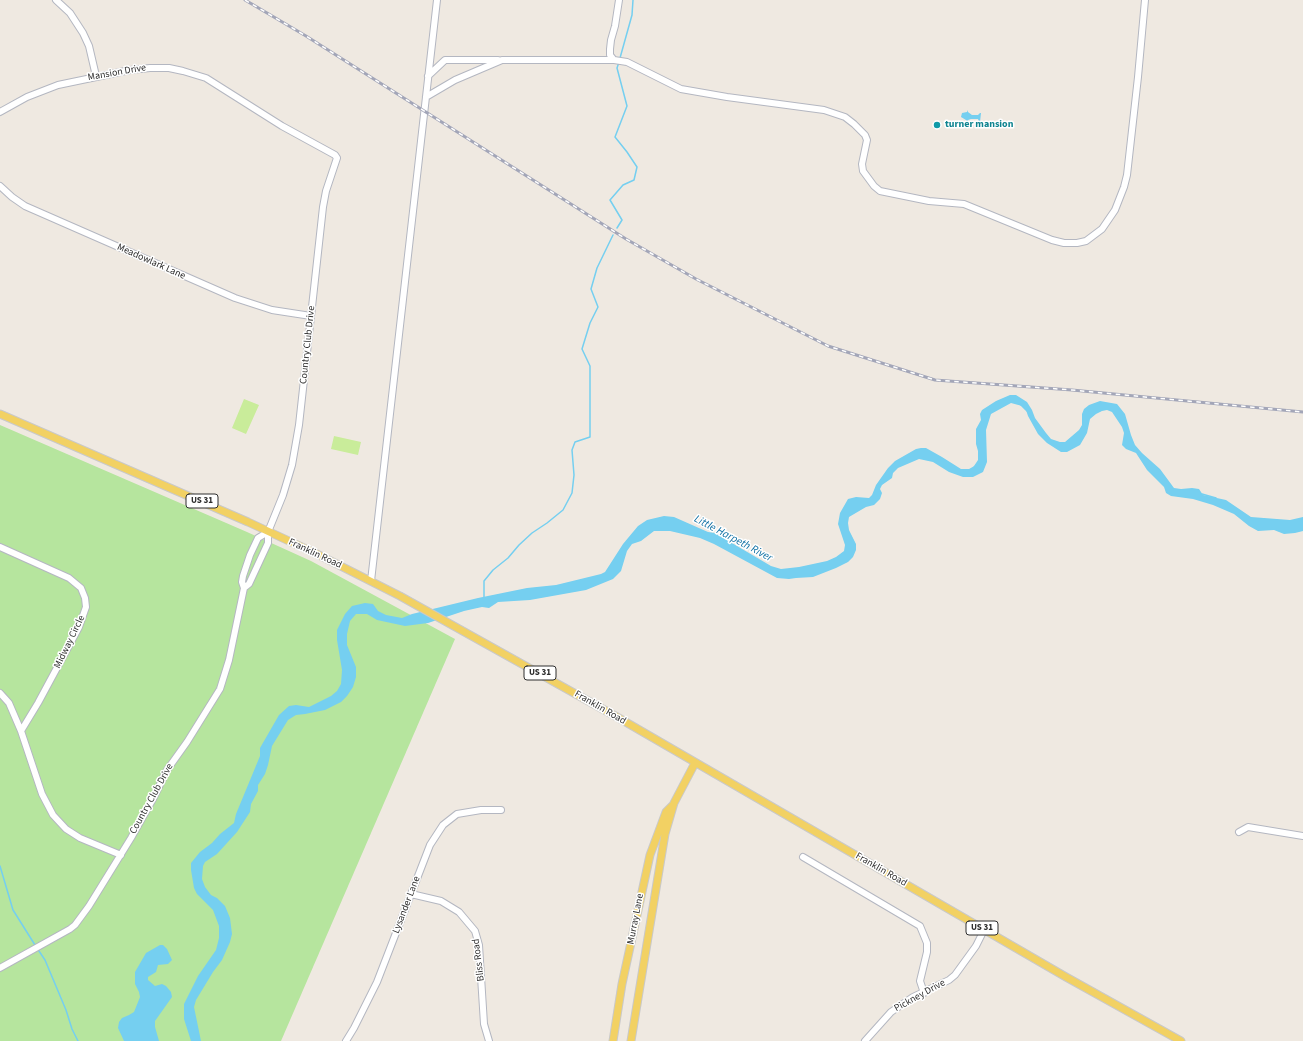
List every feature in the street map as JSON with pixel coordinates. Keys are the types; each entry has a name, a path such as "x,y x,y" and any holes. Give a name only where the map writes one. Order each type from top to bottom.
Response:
{"main road":[{"name":"Franklin Road","path":"0,414 140,474 372,581 463,630 617,717 984,930 1181,1041"},
{"name":"Murray Lane","path":"631,1041 666,834 674,803 695,763"},
{"name":"Murray Lane","path":"613,1041 622,984 650,855 666,812 674,803"}],"street":[{"path":"56,0 70,13 83,33 89,46 96,76"},
{"path":"372,581 437,0"},
{"path":"614,60 610,55 610,49 619,0"},
{"path":"428,76 446,60 614,60 627,62 681,89 727,97 824,110 845,117 865,135 867,140 862,164 863,171 874,186 880,191 929,200 964,204 1052,240 1064,243 1077,243 1086,241 1102,229 1115,210 1124,187 1127,175 1145,0"},
{"path":"426,97 455,80 502,60"},
{"name":"Mansion Drive","path":"0,112 27,97 47,89 96,76 130,70 160,67 183,71 217,84 282,126 328,150 336,156"},
{"name":"Country Club Drive","path":"244,588 249,584 268,543 268,532 285,489 295,447 324,201 336,156"},
{"name":"Meadowlark Lane","path":"0,186 12,197 26,206 230,296 268,308 311,316"},
{"name":"Country Club Drive","path":"0,968 46,944 75,925 85,912 121,855 154,798 166,770 187,742 220,689 229,660 244,588 242,582 243,576 258,538 268,532"},
{"name":"Midway Circle","path":"0,548 69,578 81,588 85,602 85,612 79,627 38,703 21,731"},
{"path":"0,693 9,704 21,731 42,794 53,815 66,829 80,838 121,855"},
{"name":"Lysander Lane","path":"346,1041 377,982 430,845 443,825 457,814 481,810 501,810"},
{"path":"1239,832 1248,827 1303,836"},
{"path":"803,857 920,926 927,943 927,952 920,981 924,992"},
{"name":"Bliss Road","path":"411,894 440,901 458,912 475,931 479,945 484,1024 488,1041"},
{"name":"Pickney Drive","path":"866,1041 891,1012 913,997 949,980 955,975 976,946 984,930"}],"green space":[{"path":"244,399 259,405 246,434 232,428"},
{"path":"0,425 311,561 455,639 281,1041 0,1041"},
{"path":"334,436 361,442 358,455 331,449"}],"water":[{"path":"968,110 968,112 972,115 978,115 981,113 980,122 978,119 971,119 967,122 961,117 962,113 967,112"},
{"path":"1010,395 1016,395 1027,402 1035,418 1046,433 1051,439 1060,442 1065,442 1079,430 1082,425 1082,414 1084,409 1089,405 1100,401 1117,404 1125,414 1135,445 1160,469 1174,488 1199,489 1203,495 1226,500 1251,517 1290,520 1303,517 1303,531 1284,534 1274,530 1258,531 1234,514 1213,505 1193,499 1171,496 1166,493 1164,487 1147,470 1136,453 1126,449 1122,445 1124,433 1122,427 1112,412 1107,410 1096,414 1090,419 1087,433 1080,445 1067,452 1061,452 1047,443 1038,434 1026,410 1022,406 1011,403 991,414 986,430 987,462 983,472 973,477 963,477 949,472 933,462 919,459 898,468 893,473 892,478 882,485 880,489 882,493 880,499 874,505 866,507 849,517 849,530 856,544 856,550 853,557 848,562 836,568 813,577 789,579 777,578 700,538 670,531 654,531 641,541 632,544 627,551 621,571 613,579 586,590 530,600 498,602 489,608 482,607 464,611 428,623 405,626 377,620 367,614 356,614 350,621 347,634 347,645 356,667 356,677 353,687 341,702 325,710 296,715 288,720 272,746 265,774 258,785 258,791 251,804 250,812 237,832 217,854 205,862 203,866 202,879 205,887 211,895 217,898 225,906 230,918 232,934 222,960 196,1000 194,1007 201,1041 191,1041 184,1019 184,1004 198,976 216,950 219,938 219,926 213,910 197,894 194,888 191,863 200,852 234,823 236,814 260,756 260,748 279,715 289,706 296,705 309,707 331,696 337,691 341,684 342,670 337,640 337,630 345,614 352,606 365,603 373,604 378,611 386,615 402,618 412,614 478,598 527,588 556,585 601,574 605,572 623,544 638,526 647,520 664,516 674,517 708,532 715,533 771,566 781,569 827,561 844,551 845,545 838,524 840,513 848,499 856,497 869,498 888,468 895,461 916,449 926,448 961,469 972,469 978,460 976,429 981,420 980,414 982,410 996,401"},
{"path":"160,945 163,945 167,949 172,960 168,964 158,965 156,972 148,977 148,980 155,986 162,984 166,986 171,992 172,997 155,1021 159,1041 124,1041 118,1028 119,1022 122,1018 134,1012 140,997 135,984 135,972 146,953"}],"waterway":[{"path":"620,58 632,15 633,0"},
{"path":"617,228 622,220 610,200 623,185 634,180 637,167 615,137 627,106 617,68 619,62"},
{"path":"484,599 484,581 493,570 508,558 532,533 563,510 572,493 574,475 572,450 575,442 590,437 590,366 582,349 590,323 598,307 591,289 597,268 613,235"},
{"name":"Little Harpeth River","path":"1020,404 1027,411"},
{"name":"Little Harpeth River","path":"969,470 976,466"},
{"name":"Little Harpeth River","path":"1202,494 1216,498"},
{"path":"0,866 13,910 35,945"},
{"path":"37,948 45,960 78,1041"}],"railway":[{"path":"245,0 306,36 626,239 696,279 828,346 935,380 1072,390 1303,412"}],"place":[{"name":"turner mansion","path":"937,125"}]}
